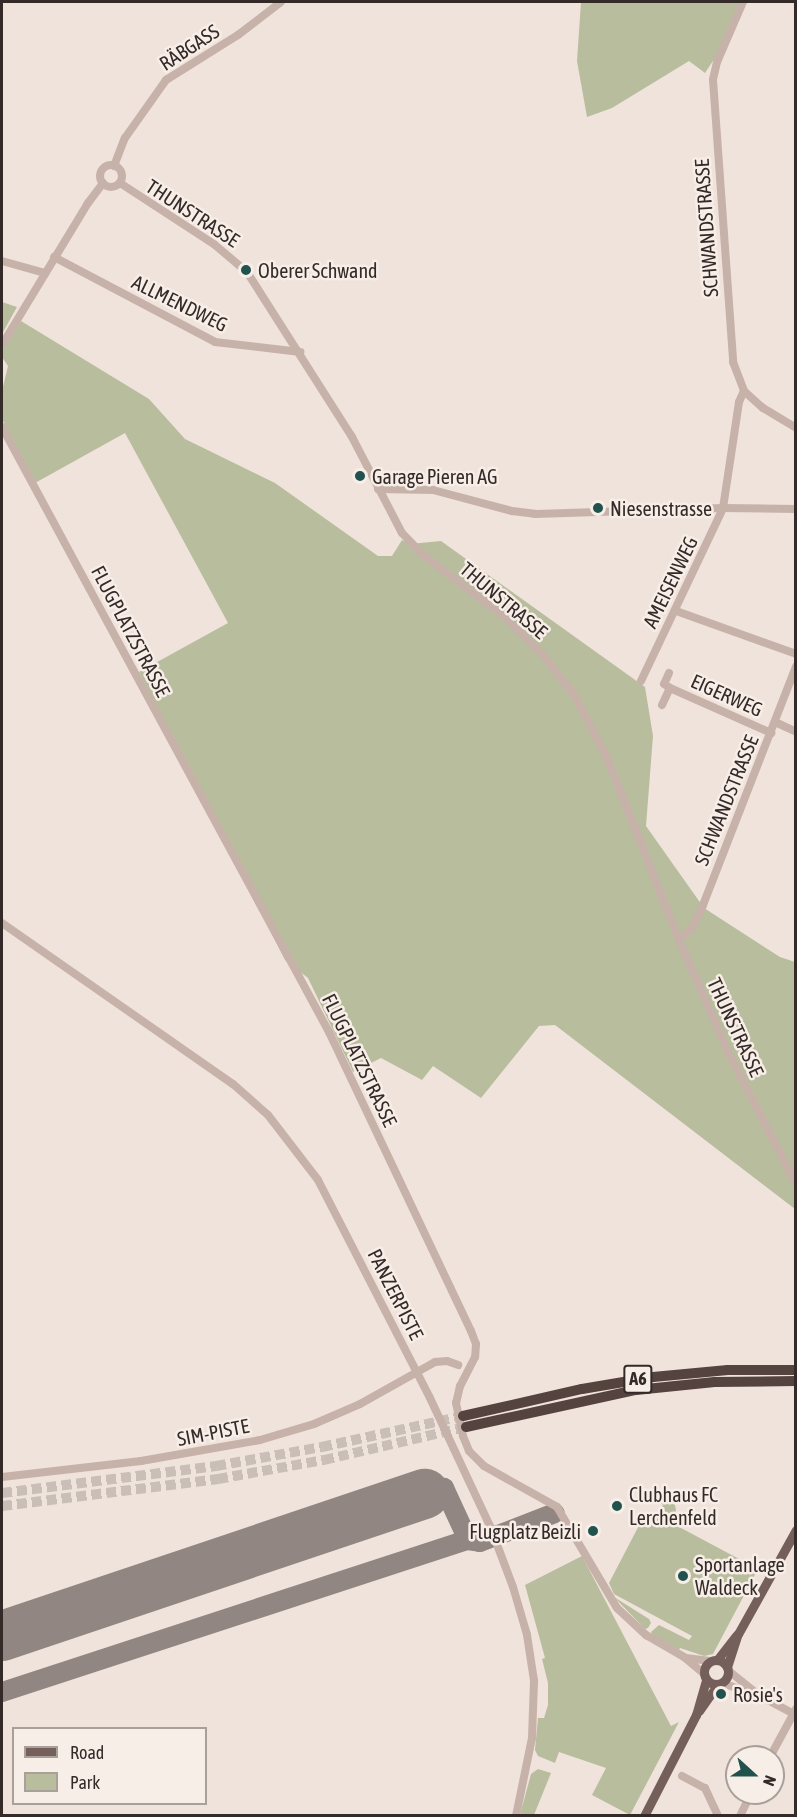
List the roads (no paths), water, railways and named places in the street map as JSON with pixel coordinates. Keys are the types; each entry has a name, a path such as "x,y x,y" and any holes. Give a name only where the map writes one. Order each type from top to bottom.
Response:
{"highway":[{"name":"A6","path":"795,1370 714,1371 653,1377 582,1389 465,1422 645,1389 722,1381 795,1381"}],"main road":[{"path":"644,1815 696,1715 720,1684 728,1669 738,1634 795,1530"},
{"path":"696,1715 705,1677 713,1660 738,1634"},
{"path":"713,1660 728,1669"},
{"path":"705,1677 720,1684"}],"street":[{"name":"RÄBGASS","path":"114,166 125,138 166,80 238,35 281,2"},
{"name":"SCHWANDSTRASSE","path":"743,2 717,62 713,94 732,352 735,370 744,391 763,408 795,428"},
{"path":"2,345 54,257 103,183 102,171 107,166 114,166 121,173 120,183 110,187 103,183"},
{"name":"THUNSTRASSE","path":"120,183 215,245 242,267 300,352 352,437 395,522 413,546 512,623 542,654 575,696 608,760 679,940 730,1056 795,1184"},
{"name":"ALLMENDWEG","path":"54,257 215,342 300,352"},
{"path":"2,261 45,273"},
{"name":"AMEISENWEG","path":"641,681 723,508 739,402 744,391"},
{"name":"FLUGPLATZSTRASSE","path":"2,427 329,1032 471,1331 476,1344 475,1356 460,1386 456,1403 466,1444 473,1457 484,1466 557,1506 613,1603 641,1631 684,1657 705,1677"},
{"path":"378,489 420,488 506,510 534,514 723,508 795,509"},
{"path":"679,612 795,654"},
{"name":"SCHWANDSTRASSE","path":"679,940 695,923 795,667"},
{"name":"EIGERWEG","path":"669,673 664,684 670,688 771,733"},
{"name":"EIGERWEG","path":"662,705 670,688"},
{"path":"775,722 795,732"},
{"name":"PANZERPISTE","path":"2,923 233,1084 268,1115 318,1180 455,1449 501,1555 520,1613 534,1681 532,1738 516,1815"},
{"name":"SIM-PISTE","path":"2,1477 141,1461 260,1440 337,1415 441,1361 458,1365"},
{"path":"455,1449 466,1444"},
{"name":"FLUGPLATZSTRASSE","path":"684,1657 713,1660"},
{"path":"728,1669 760,1696"},
{"path":"720,1684 760,1696 795,1712 777,1745"},
{"path":"682,1776 705,1788 718,1815"}],"tunnel":[{"path":"2,1493 216,1466 322,1447 463,1416"},
{"path":"2,1506 218,1479 324,1460 466,1427"}],"place":[{"name":"Oberer Schwand","path":"246,270"},
{"name":"Garage Pieren AG","path":"360,476"},
{"name":"Niesenstrasse","path":"598,508"},
{"name":"Clubhaus FC Lerchenfeld","path":"617,1506"},
{"name":"Flugplatz Beizli","path":"593,1531"},
{"name":"Sportanlage Waldeck","path":"683,1576"},
{"name":"Rosie's","path":"721,1694"}]}
